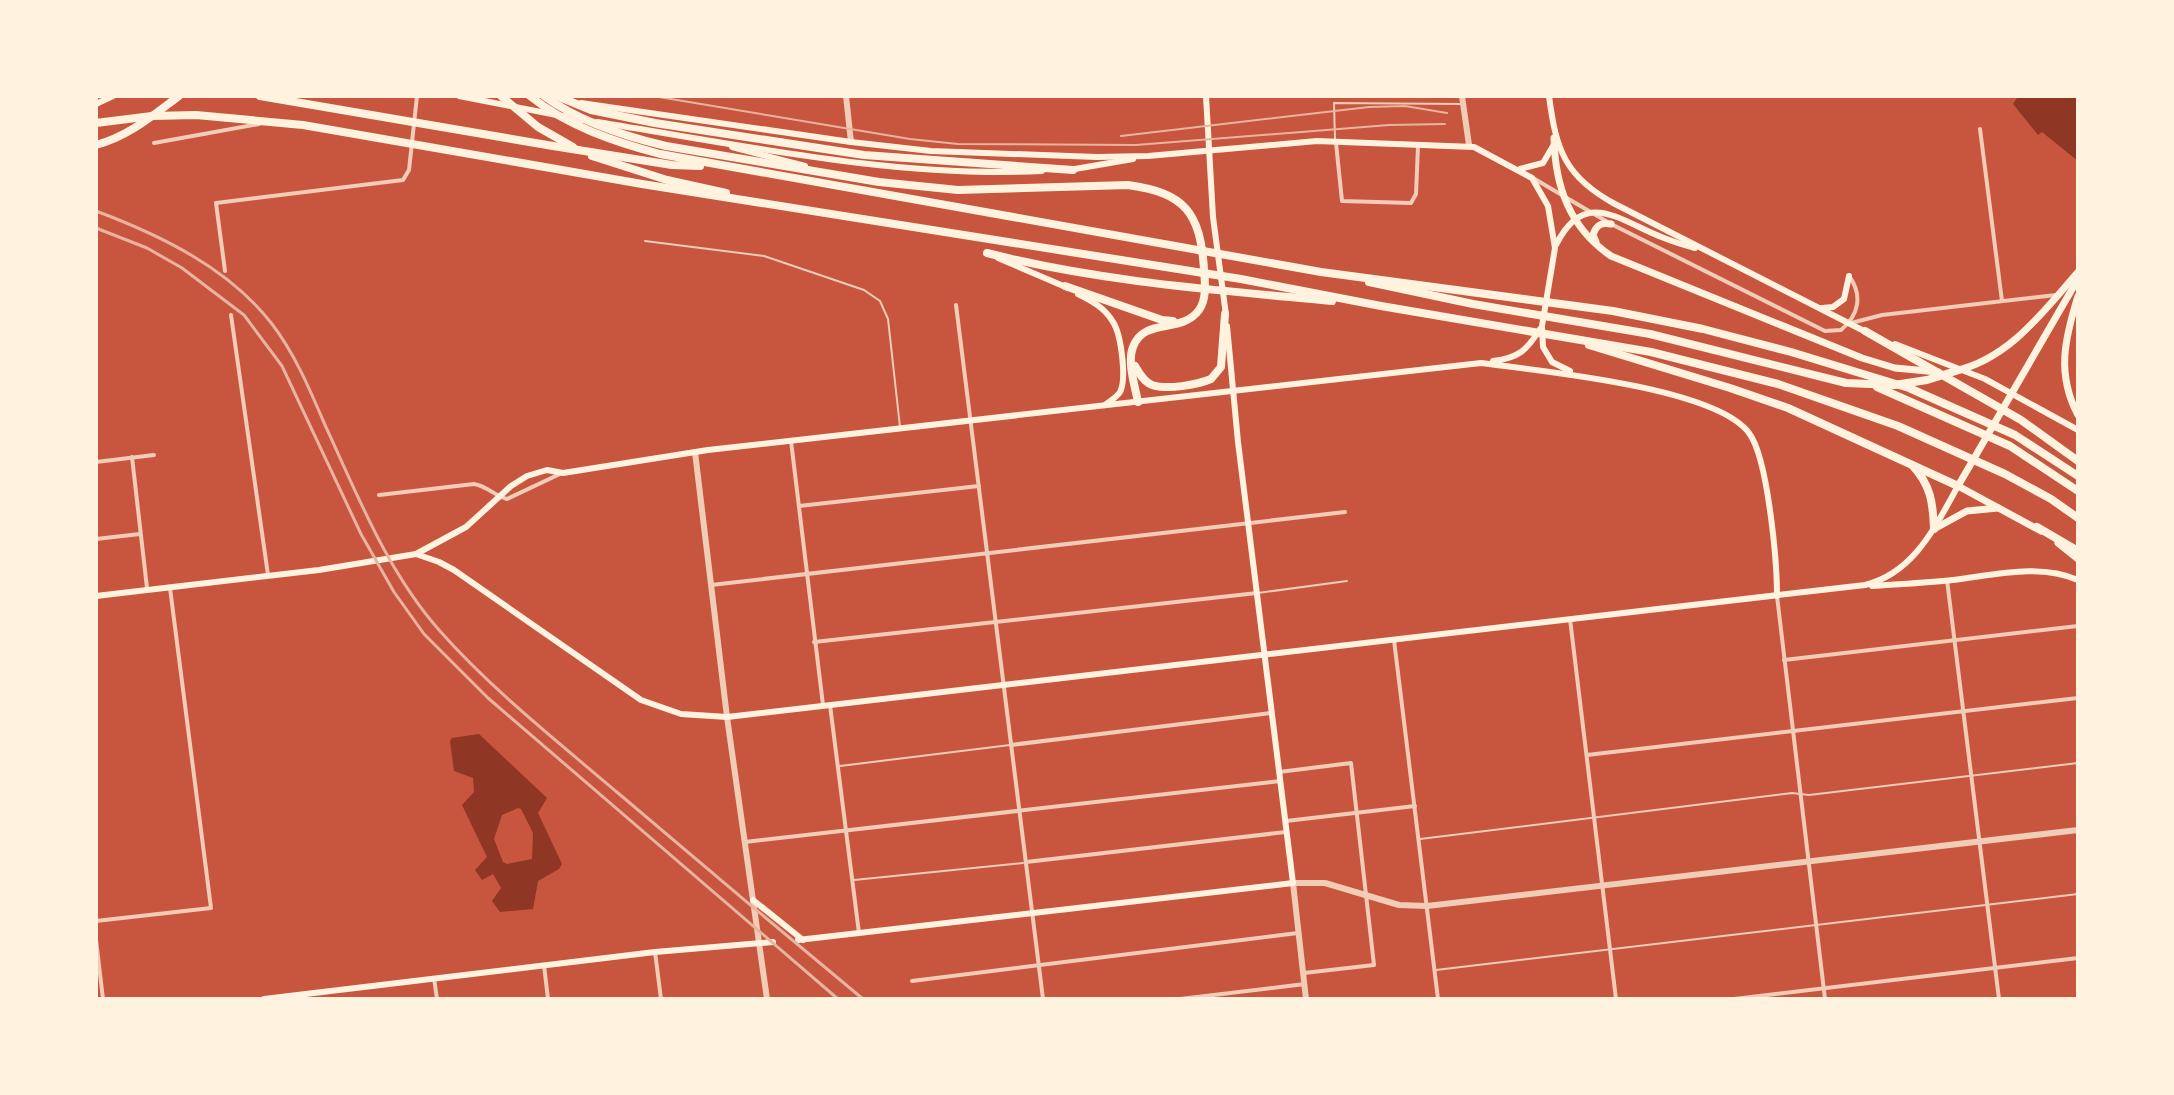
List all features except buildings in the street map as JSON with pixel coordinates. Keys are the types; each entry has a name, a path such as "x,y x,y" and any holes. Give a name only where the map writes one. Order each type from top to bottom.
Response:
{"highway":[{"path":"96,145 124,135 179,96"},
{"path":"260,96 672,165 725,167"},
{"path":"501,96 538,127 576,149 632,170 773,203"},
{"path":"530,96 602,136 660,154 1321,272 1462,302 1677,340 1831,380 1877,386 1927,380 1959,370 2000,351 2023,334 2078,272"},
{"path":"544,96 606,129 666,146 879,182 994,190 1128,185 1171,196 1189,211 1202,238 1204,298 1201,308 1186,321 1147,330 1132,348 1138,402"},
{"path":"557,96 591,110 655,123 837,150 905,159 1073,170"},
{"path":"96,123 152,116 252,118 702,194 1241,279 1694,361 1818,397 1898,426 2031,487 2078,518"},
{"path":"1554,138 1555,162 1562,193 1575,219 1611,256 1831,346 1895,368 1932,372 1959,370"},
{"path":"1597,244 1593,235 1596,227 1603,223 1611,224"},
{"path":"987,253 1091,277 1381,306"},
{"path":"1321,272 1658,319 1791,352 1935,398 2015,435 2078,476"},
{"path":"1958,486 2078,279"},
{"path":"1065,286 1162,320 1186,321"},
{"path":"2078,294 2066,336 2063,363 2067,391 2078,415"},
{"path":"1132,359 1138,372 1152,385 1211,379 1221,367 1225,314"},
{"path":"1865,331 2021,420 2078,461"},
{"path":"1557,335 1755,396 1807,416 1958,486 2078,551"},
{"path":"1791,352 1991,436 2045,467 2078,491"},
{"path":"1909,462 1930,492 1934,529 1967,511 2001,508"},
{"path":"2037,527 2078,559"}],"main road":[{"path":"96,104 113,96"},
{"path":"459,96 536,113 921,169 1073,170 1148,156"},
{"path":"530,96 931,151 1097,157 1148,156 1335,141 1469,145 1532,178 1548,206 1555,248"},
{"path":"753,898 800,940 1293,883 1233,391 1208,150 1206,96"},
{"path":"1517,169 1532,168 1550,155 1554,138 1549,96"},
{"path":"693,137 805,166"},
{"path":"1554,138 1578,177 1615,204 1848,324 1985,379 2078,430"},
{"path":"1573,373 1552,362 1544,353 1542,326 1555,248 1564,230 1575,219 1593,213 1618,216 1664,238 1710,252"},
{"path":"987,253 1065,286 1100,306 1116,329 1123,383 1117,395 1105,405"},
{"path":"1820,308 1833,307 1844,299 1849,276"},
{"path":"96,596 369,563 416,554 466,527 521,479 547,470 563,473 695,452 1481,363 1519,356 1542,326"},
{"path":"1481,363 1573,373 1709,405 1727,413 1743,426 1759,450 1764,469 1777,596"},
{"path":"1855,587 1881,580 1897,571 1920,549 1958,486"},
{"path":"416,554 454,570 641,700 681,714 727,717 1855,587 2034,571 2055,572 2078,580"},
{"path":"264,999 324,995 434,978 655,952 773,942"}],"street":[{"path":"225,271 216,203 399,182 406,177 417,96"},
{"path":"846,96 851,142"},
{"path":"1463,100 1469,145"},
{"path":"154,143 293,118"},
{"path":"1980,129 2002,301"},
{"path":"1335,141 1342,201 1411,203 1416,194 1418,144"},
{"path":"1532,178 1611,224 1825,331 1836,332 1848,324 1882,315 2078,294"},
{"path":"1848,324 1854,316 1859,298 1849,276"},
{"path":"956,305 1043,999"},
{"path":"231,315 268,575"},
{"path":"791,441 814,642 840,766 859,933"},
{"path":"695,452 727,717 767,999"},
{"path":"96,462 154,455"},
{"path":"132,457 147,588"},
{"path":"379,495 474,484 507,499 563,473"},
{"path":"799,506 979,486"},
{"path":"711,585 1345,512"},
{"path":"96,539 140,534"},
{"path":"1947,580 1999,999"},
{"path":"96,921 211,908 170,585"},
{"path":"814,642 1257,593"},
{"path":"1777,596 1825,999"},
{"path":"1570,619 1616,999"},
{"path":"1784,660 2078,626"},
{"path":"1394,640 1438,999"},
{"path":"1587,755 2078,698"},
{"path":"1010,745 1271,713"},
{"path":"1279,772 1351,763 1357,812 1374,965 1303,973"},
{"path":"745,842 1280,781"},
{"path":"1286,821 1415,806"},
{"path":"1306,999 1293,883 1325,883 1399,905 1427,906 2078,830"},
{"path":"1026,862 1287,832"},
{"path":"912,981 1299,933"},
{"path":"96,940 103,999"},
{"path":"655,952 661,999"},
{"path":"1734,999 2078,958"},
{"path":"544,965 548,999"},
{"path":"434,978 437,999"},
{"path":"1180,999 1305,984"}],"lane":[{"path":"1335,141 1334,103 1463,100"},
{"path":"645,241 764,256 872,295 880,301 888,319 900,429"},
{"path":"1257,593 1347,581"},
{"path":"840,766 1010,745"},
{"path":"1419,839 2078,763"},
{"path":"853,880 1026,862"},
{"path":"1435,970 2078,894"}],"shaded area":[{"path":"2014,96 2078,96 2078,161 2042,132 2038,135 2013,104 2017,98"},
{"path":"479,734 547,798 538,813 562,864 538,881 533,909 500,912 492,901 501,888 493,874 482,880 475,870 487,857 462,805 474,792 473,778 454,771 452,738","holes":["521,809 533,833 532,859 507,864 503,862 494,839 502,815"]}],"tram line":[{"path":"653,96 910,139 958,144 1136,145 1389,125 1445,124"},
{"path":"1121,136 1369,107 1405,106 1447,113"}],"railway":[{"path":"96,211 192,256 255,304 295,360 389,558 439,630 526,714 863,999"},
{"path":"96,228 147,248 182,268 244,315 282,366 361,534 394,592 424,634 488,698 838,999"}]}
